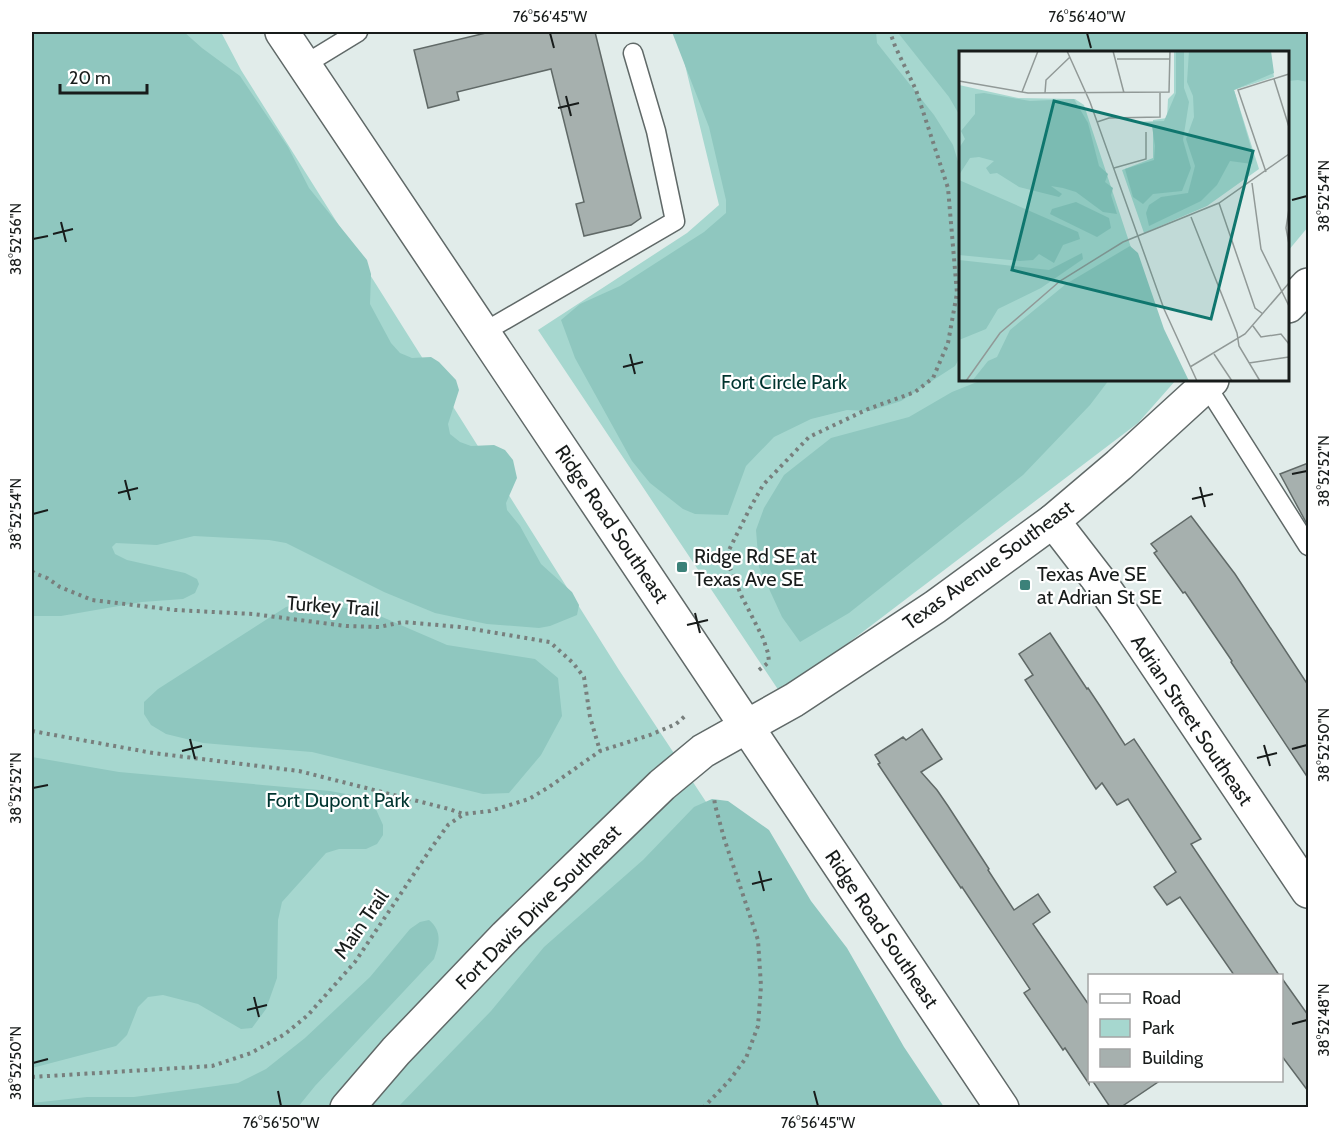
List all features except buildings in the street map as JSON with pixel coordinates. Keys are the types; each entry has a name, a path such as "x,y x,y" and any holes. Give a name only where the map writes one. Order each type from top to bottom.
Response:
{"main road":[{"name":"Ridge Road Southeast","path":"282,32 1002,1107"},
{"path":"1289,304 1308,285"},
{"name":"Texas Avenue Southeast","path":"746,727 794,700 911,624 1053,521 1119,465 1209,382"},
{"name":"Adrian Street Southeast","path":"1053,521 1097,578 1308,891"},
{"name":"Fort Davis Drive Southeast","path":"347,1107 396,1051 506,936 638,807 703,751 746,727"}],"lane":[{"path":"304,65 358,32"},
{"path":"484,332 675,221 656,131 633,53"},
{"path":"1209,382 1308,546"}],"path":[{"path":"759,670 769,662 768,653 729,566 727,554 748,510 763,486 809,437 867,409 915,392 933,378 948,343 957,293 948,188 916,90 895,46 891,32"},
{"name":"Turkey Trail","path":"32,570 60,587 92,600 175,610 253,614 346,626 379,627 403,622 460,627 550,642 573,663 584,677 590,717 600,751"},
{"path":"32,731 153,753 299,771 464,814 490,812 529,799 600,751 650,735 676,724 685,716"},
{"path":"703,1107 729,1081 746,1058 758,1026 761,986 758,940 724,838 714,797"},
{"name":"Main Trail","path":"32,1077 212,1066 251,1053 285,1034 308,1016 355,962 448,825 464,814"}],"green space":[{"name":"Fort Dupont Park","path":"32,32 221,32 241,70 619,670 875,1058 912,1107 32,1107"},
{"path":"32,32 184,32 240,76 288,147 309,188 367,260 371,274 370,304 391,343 400,353 412,358 431,357 456,380 459,390 448,424 450,434 460,442 471,446 494,445 505,450 513,460 517,478 506,503 507,510 520,526 541,564 572,592 579,605 577,615 539,628 487,624 435,613 384,592 286,543 194,536 157,545 116,543 112,547 115,554 127,560 185,573 197,579 199,584 195,593 183,599 142,602 61,616 32,616"},
{"path":"672,32 876,32 877,43 934,115 953,145 959,165 959,359 955,366 901,401 870,411 847,410 811,419 774,437 746,466 728,515 695,514 683,509 650,483 632,461 575,358 561,320 580,304 620,286 704,232 726,213 726,200 709,127"},
{"name":"Fort Circle Park","path":"677,32 1308,32 1308,227 1289,250 1289,51 959,51 959,381 1175,381 1138,423 781,694 538,330 687,233 719,205"},
{"path":"899,32 1308,32 1308,82 1289,81 1289,51 959,51 959,114 949,97"},
{"path":"980,381 1108,381 1090,405 1023,475 849,613 800,642 782,617 759,567 756,530 764,508 784,475 831,438 909,417 952,392"},
{"path":"301,603 366,610 447,645 535,659 558,678 562,716 541,755 509,793 483,794 312,752 203,743 166,734 151,725 144,714 144,702 158,689 286,607"},
{"path":"32,757 119,772 330,791 357,796 374,805 383,825 383,835 377,844 366,849 339,849 326,853 282,902 278,920 277,978 266,1009 252,1028 241,1029 198,1004 163,995 148,997 138,1007 127,1035 116,1046 32,1068"},
{"path":"712,799 728,801 769,830 811,901 847,948 904,1047 944,1107 398,1107 491,1011 544,947 643,860 694,807"},
{"path":"429,920 438,934 434,959 298,1107 32,1107 32,1103 87,1097 134,1097 238,1083 266,1069 305,1038 370,977 410,929 420,922"}],"place":[{"name":"Ridge Rd SE at Texas Ave SE","path":"682,567"},
{"name":"Texas Ave SE at Adrian St SE","path":"1025,585"}]}
